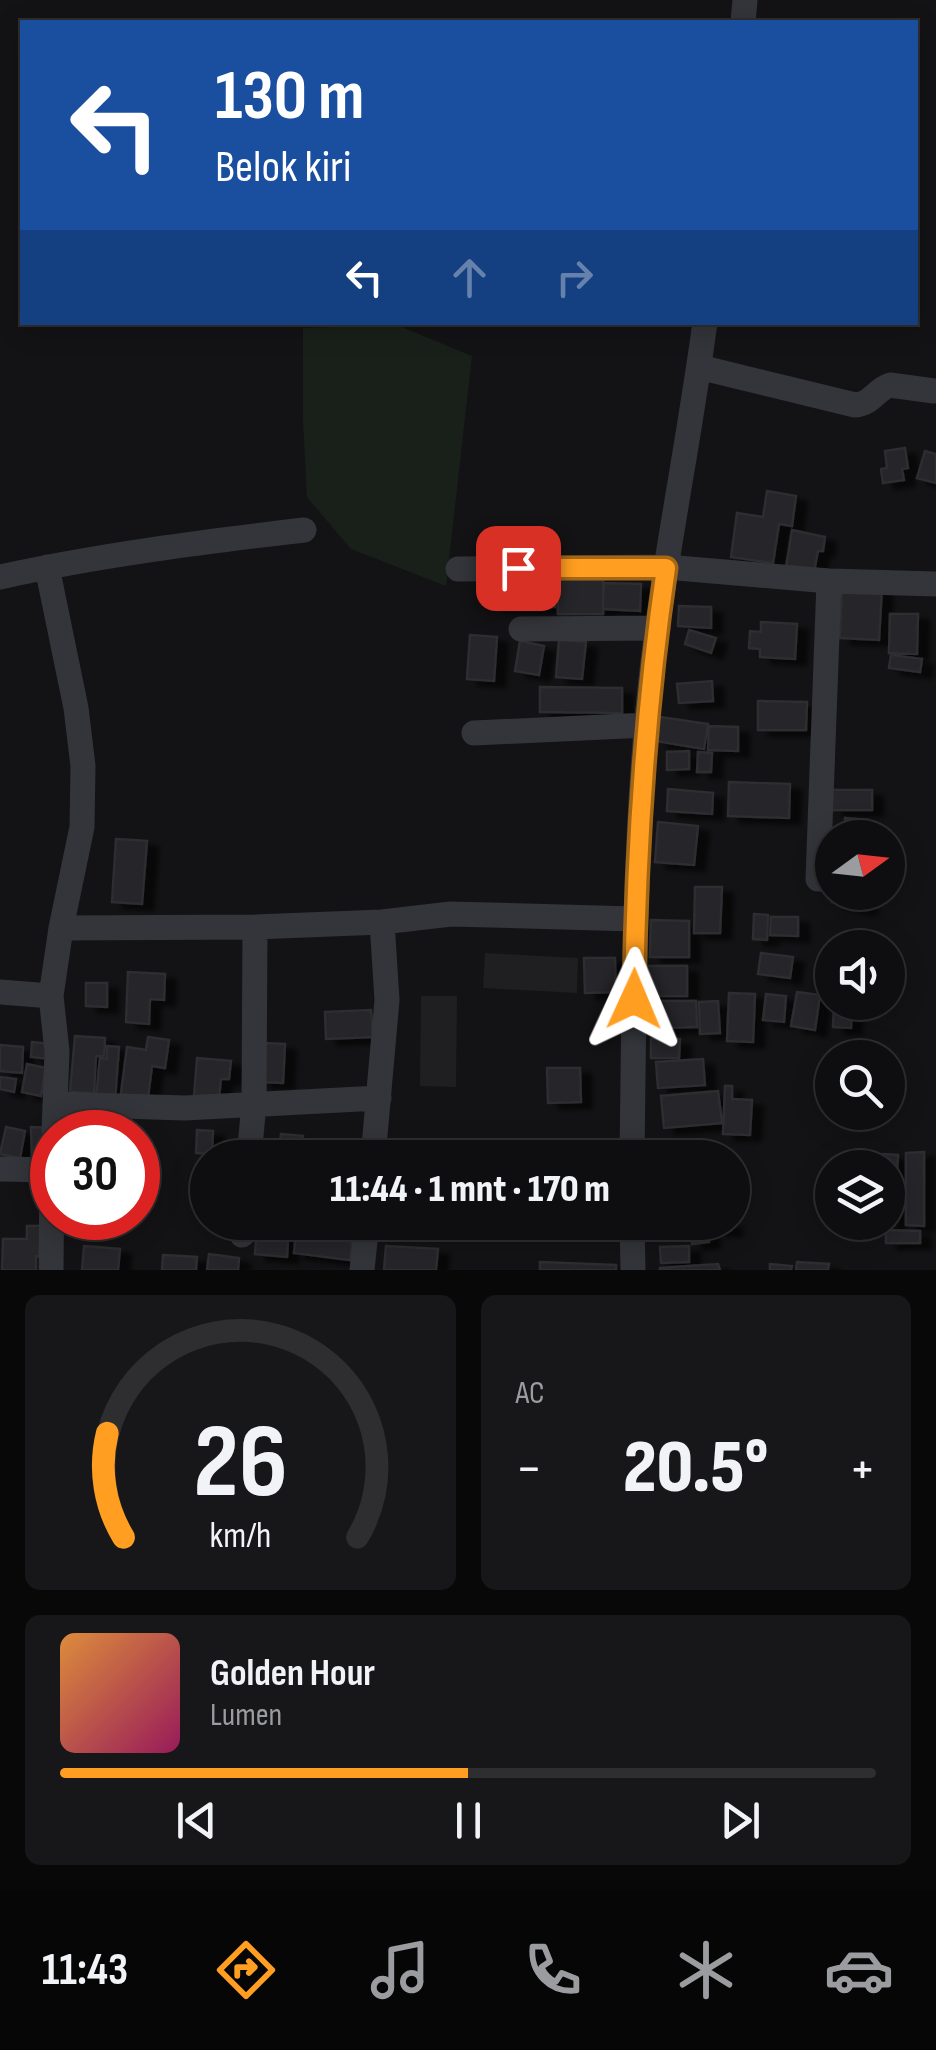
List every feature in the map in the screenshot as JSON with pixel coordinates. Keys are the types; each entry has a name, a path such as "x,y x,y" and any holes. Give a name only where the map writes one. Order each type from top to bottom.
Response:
{"street":[{"path":"632,1140 635,919 647,725 666,568 705,325"},
{"path":"699,367 855,404 870,402 884,386 890,385 934,391"},
{"path":"0,577 232,538 304,530"},
{"path":"46,567 76,708 83,766 82,827 51,996 57,1051 55,1110"},
{"path":"458,569 666,568 829,582 936,584"},
{"path":"820,820 829,582"},
{"path":"521,630 658,628"},
{"path":"474,732 647,725"},
{"path":"61,928 255,927 382,922 451,914 635,919"},
{"path":"375,1140 388,1000 382,922"},
{"path":"251,1140 255,927"},
{"path":"0,992 51,996"},
{"path":"55,1104 186,1108 379,1098"},
{"path":"0,1169 30,1168"},
{"path":"51,1240 51,1270"},
{"path":"362,1270 365,1240"},
{"path":"632,1240 632,1270"}],"shaded area":[{"path":"397,325 472,356 446,586 351,549 307,497 303,328"},
{"path":"485,953 578,958 577,993 483,988"},
{"path":"421,996 457,996 456,1087 420,1086"}],"building":[{"path":"905,448 908,468 902,469 904,480 883,483 881,469 887,468 885,451"},
{"path":"925,451 936,454 936,483 917,478"},
{"path":"767,491 796,496 792,526 779,524 773,563 731,557 737,513 763,517"},
{"path":"792,530 825,537 814,572 786,568"},
{"path":"558,578 603,579 603,614 558,614"},
{"path":"494,579 555,580 555,607 493,606"},
{"path":"604,583 641,584 640,611 603,609"},
{"path":"842,586 882,588 879,640 840,638"},
{"path":"679,606 711,607 711,628 678,626"},
{"path":"890,614 918,614 917,654 889,653"},
{"path":"761,622 797,624 795,659 760,657 760,649 749,648 750,631 761,632"},
{"path":"689,630 716,638 711,653 685,644"},
{"path":"470,635 497,637 494,681 467,679"},
{"path":"559,640 586,642 582,679 556,677"},
{"path":"520,641 544,646 539,675 515,671"},
{"path":"891,655 922,659 920,672 889,668"},
{"path":"712,681 713,701 679,703 677,684"},
{"path":"540,687 622,688 622,713 540,712"},
{"path":"758,701 807,702 806,730 758,730"},
{"path":"660,717 708,724 704,749 656,741"},
{"path":"709,726 738,727 738,751 708,750"},
{"path":"689,751 689,769 667,770 667,752"},
{"path":"698,752 712,753 711,772 697,772"},
{"path":"729,782 790,784 789,818 728,816"},
{"path":"668,789 713,793 712,814 667,811"},
{"path":"832,790 872,790 872,810 832,810"},
{"path":"658,822 698,826 694,865 655,862"},
{"path":"116,839 147,841 142,904 112,902"},
{"path":"695,887 722,887 720,933 694,933"},
{"path":"754,914 768,915 767,940 753,939"},
{"path":"771,917 798,917 798,936 770,935"},
{"path":"651,920 689,921 689,957 650,957"},
{"path":"761,953 793,957 790,978 758,974"},
{"path":"584,958 615,958 616,992 585,993"},
{"path":"648,966 687,966 687,996 648,996"},
{"path":"128,972 165,974 164,1000 150,999 149,1024 126,1022"},
{"path":"86,983 107,983 107,1007 86,1006"},
{"path":"797,992 815,994 815,1030 791,1026"},
{"path":"729,993 755,994 753,1042 727,1041"},
{"path":"766,994 786,996 784,1022 763,1020"},
{"path":"657,1001 696,1001 697,1027 657,1028"},
{"path":"718,1001 720,1033 700,1034 699,1002"},
{"path":"371,1010 373,1037 326,1039 325,1012"},
{"path":"833,1020 851,1020 851,1028 833,1027"},
{"path":"75,1036 105,1038 104,1056 96,1056 94,1093 70,1092"},
{"path":"148,1037 169,1040 165,1068 152,1066 147,1105 120,1101 127,1047 146,1050"},
{"path":"651,1039 680,1039 679,1058 651,1058"},
{"path":"32,1042 53,1044 51,1059 31,1057"},
{"path":"262,1043 285,1044 283,1083 260,1082"},
{"path":"0,1045 23,1047 22,1073 0,1071"},
{"path":"107,1046 119,1047 115,1100 96,1098 100,1058 107,1059"},
{"path":"197,1058 231,1061 229,1079 221,1079 219,1098 194,1096"},
{"path":"703,1059 705,1085 658,1088 656,1062"},
{"path":"27,1064 46,1068 41,1096 22,1092"},
{"path":"547,1068 580,1068 581,1102 548,1103"},
{"path":"0,1077 16,1079 14,1092 0,1089"},
{"path":"725,1086 732,1086 732,1099 752,1100 750,1135 723,1134"},
{"path":"718,1091 722,1123 664,1128 661,1096"},
{"path":"6,1127 25,1131 20,1158 0,1154"},
{"path":"197,1130 213,1131 213,1140 197,1140"},
{"path":"281,1134 303,1136 303,1140 280,1140"},
{"path":"924,1152 924,1226 906,1225 906,1153"},
{"path":"30,1226 30,1240 44,1240 43,1257 36,1256 36,1270 2,1270 3,1239 27,1239"},
{"path":"905,1231 920,1231 920,1243 886,1243 905,1240"},
{"path":"256,1240 288,1240 287,1257 255,1254"},
{"path":"295,1240 352,1240 350,1260 294,1253"},
{"path":"84,1246 120,1249 118,1270 82,1270"},
{"path":"386,1246 438,1249 436,1270 384,1270"},
{"path":"689,1246 689,1262 661,1263 660,1247"},
{"path":"209,1254 239,1258 238,1270 207,1270"},
{"path":"163,1255 197,1257 196,1270 162,1270"},
{"path":"540,1262 616,1265 616,1270 540,1270"},
{"path":"797,1262 829,1264 828,1270 796,1270"},
{"path":"718,1264 720,1270 660,1270 660,1268"},
{"path":"770,1264 792,1266 791,1270 770,1270"}],"route":[{"path":"518,568 666,568 648,704 634,999"}]}
